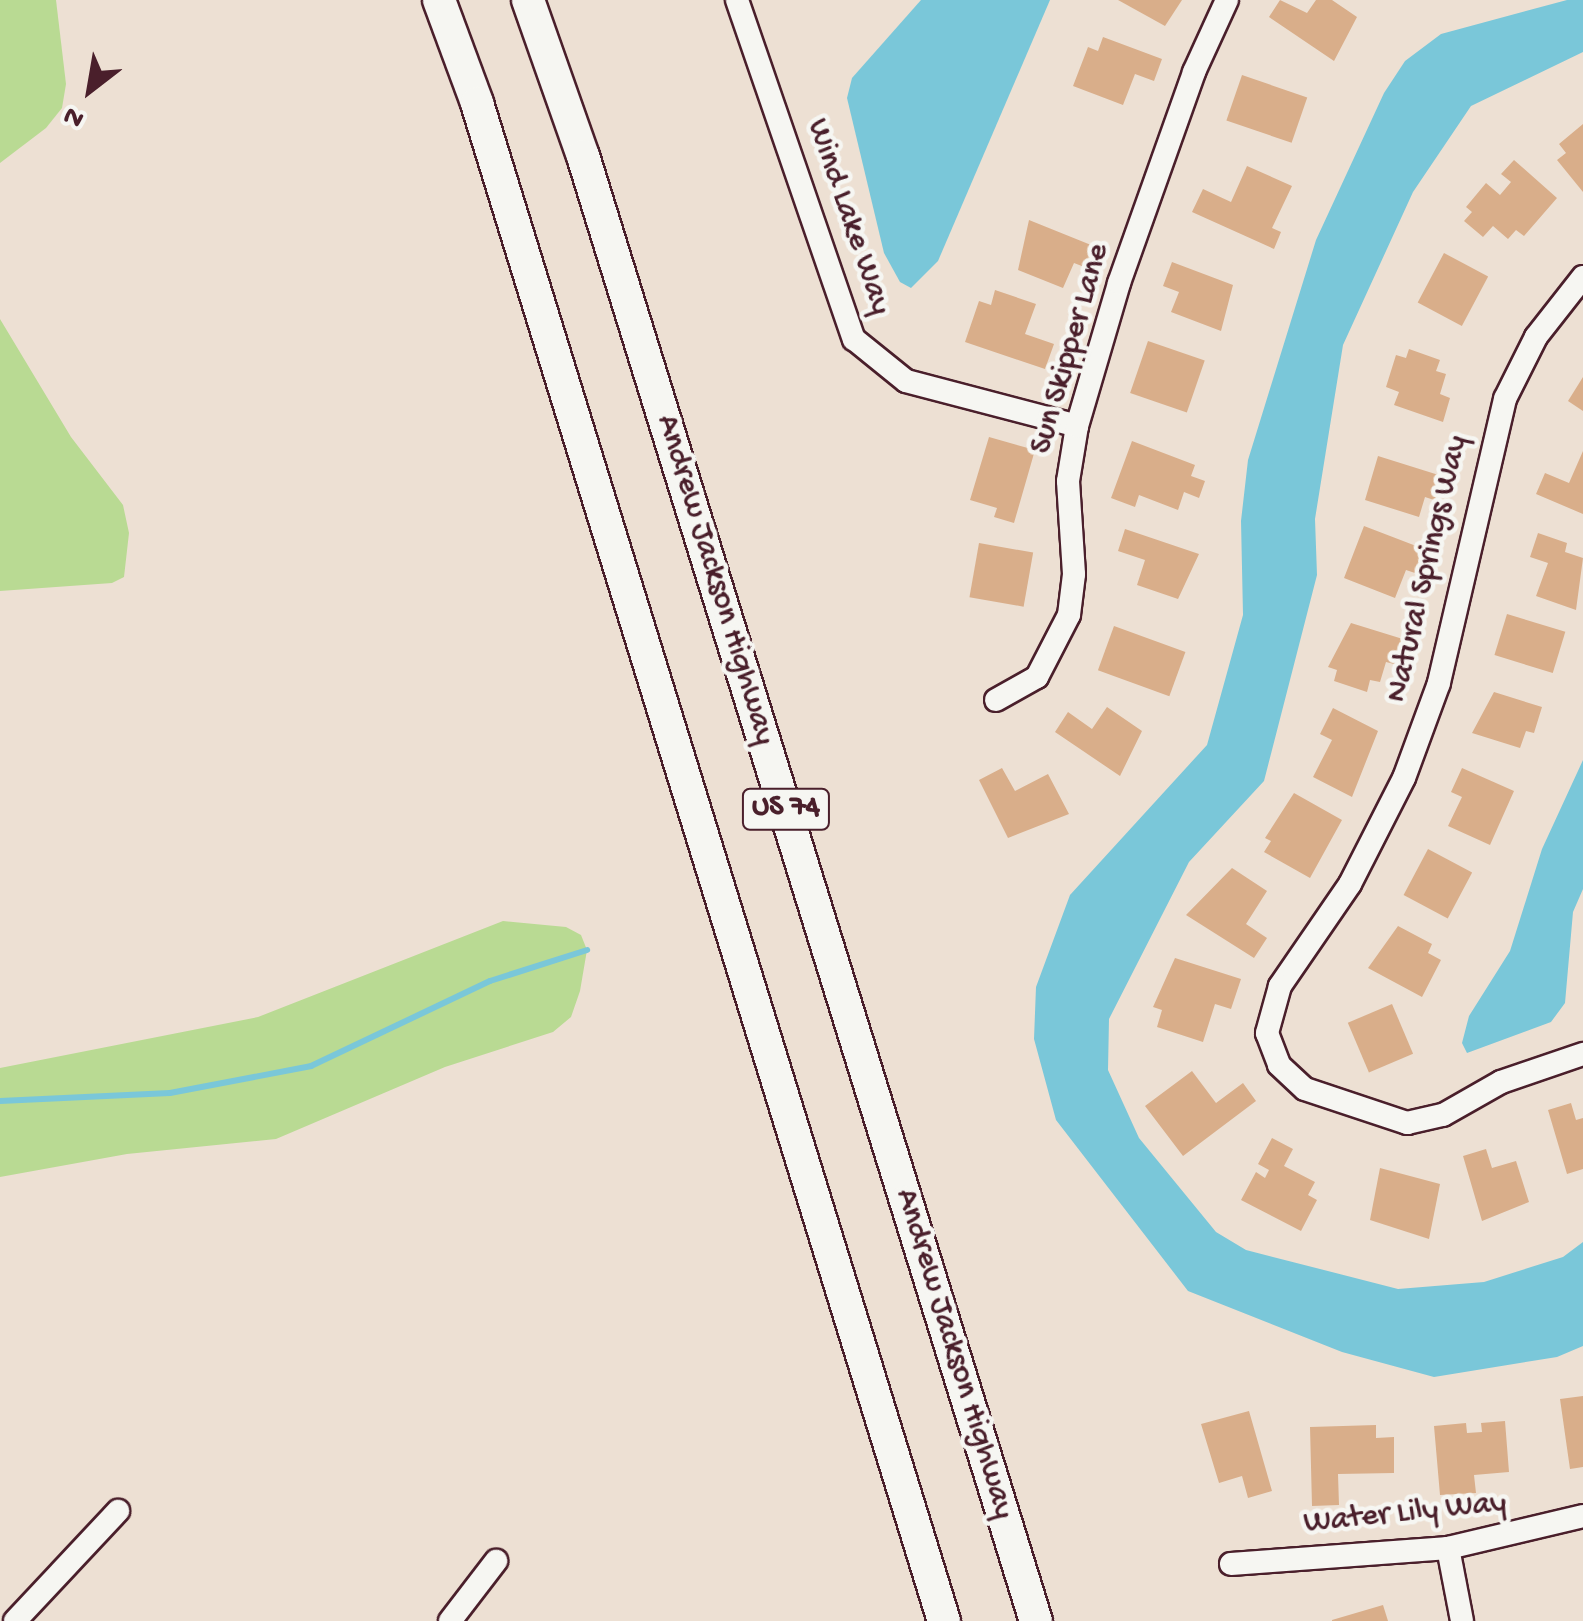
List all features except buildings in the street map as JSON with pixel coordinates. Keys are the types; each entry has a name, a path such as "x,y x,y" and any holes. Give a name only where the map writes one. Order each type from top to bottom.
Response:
{"highway":[{"name":"US 74","path":"439,0 477,103 944,1621"},
{"name":"Andrew Jackson Highway","path":"528,0 583,156 1036,1621"}],"street":[{"name":"Wind Lake Way","path":"737,0 854,338 906,381 1078,426"},
{"name":"Sun Skipper Lane","path":"996,700 1037,676 1068,616 1074,574 1068,480 1078,426 1120,283 1194,72 1227,0"},
{"name":"Natural Springs Way","path":"1583,276 1536,337 1505,399 1447,653 1404,778 1350,884 1280,986 1267,1033 1279,1065 1305,1088 1408,1123 1443,1115 1501,1082 1583,1054"},
{"path":"15,1621 118,1511"},
{"name":"Water Lily Way","path":"1231,1564 1448,1548 1583,1516"},
{"path":"1448,1548 1462,1621"},
{"path":"450,1621 496,1560"}],"green space":[{"path":"0,0 56,0 66,84 62,108 46,128 0,163"},
{"path":"0,319 71,437 123,505 129,533 124,577 112,583 0,591"},
{"path":"503,921 566,927 581,935 587,950 580,991 571,1017 553,1032 445,1067 276,1139 127,1154 0,1177 0,1068 258,1017"}],"water":[{"path":"921,0 1050,0 938,261 911,288 900,282 884,253 847,98 852,78"},
{"path":"1567,0 1583,0 1583,52 1471,106 1413,192 1343,345 1315,519 1317,575 1264,781 1189,862 1109,1019 1108,1070 1139,1138 1216,1232 1246,1250 1398,1289 1484,1282 1563,1257 1583,1242 1583,1346 1557,1357 1434,1377 1342,1352 1188,1291 1056,1120 1034,1039 1036,987 1070,895 1207,745 1243,615 1241,521 1248,460 1316,240 1384,93 1405,61 1441,34"},
{"path":"1583,760 1583,889 1573,912 1565,1003 1551,1022 1467,1053 1462,1043 1469,1016 1510,951 1542,849"}],"waterway":[{"path":"0,1101 170,1093 311,1066 490,981 587,950"}]}
